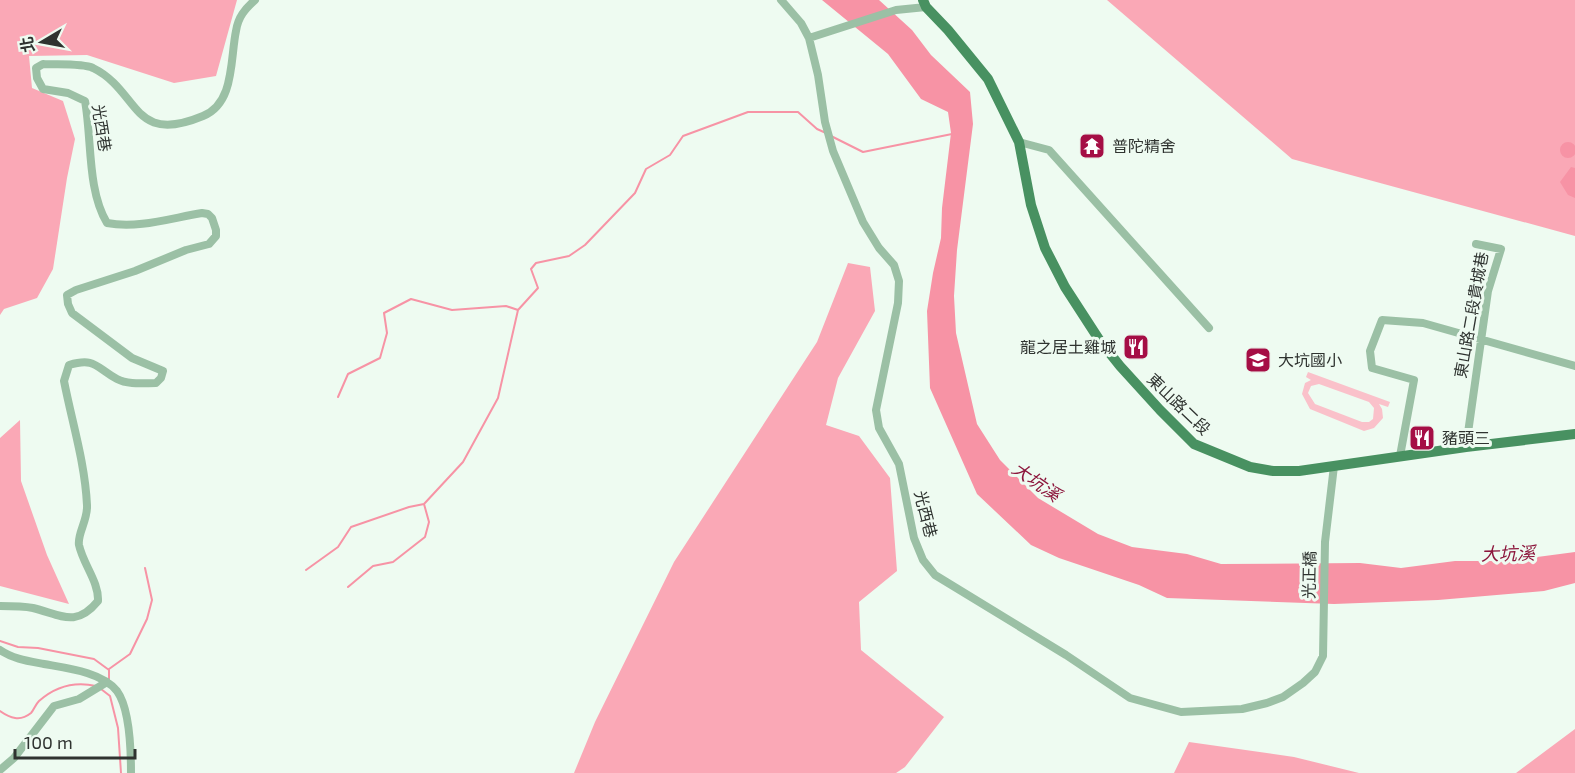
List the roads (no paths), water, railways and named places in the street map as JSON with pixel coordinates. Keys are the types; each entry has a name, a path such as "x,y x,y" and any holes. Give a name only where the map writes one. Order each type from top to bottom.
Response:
{"main road":[{"name":"東山路二段","path":"924,4 988,80 1019,142 1032,205 1045,248 1065,287 1101,341 1160,410 1194,444 1250,467 1290,471 1575,434"}],"street":[{"name":"光西巷","path":"0,606 32,608 69,619 82,616 98,601 98,592 78,542 87,518 87,506 85,484 64,381 69,366 82,361 95,363 119,380 137,384 156,383 163,371 132,358 72,313 67,295 76,290 135,272 186,250 209,244 216,236 212,218 202,213 138,224 106,223 100,213 93,185 85,101 68,93 43,89 37,78 36,68 43,64 90,67 110,80 144,117 159,125 182,124 213,112 222,101 231,74 236,30 244,10 255,0"},
{"name":"光西巷","path":"781,0 801,23 809,38 818,75 825,122 833,151 863,222 879,248 894,266 899,281 898,303 876,410 879,428 898,464 914,538 924,560 935,576 1066,655 1130,698 1181,712 1242,709 1267,703 1294,690 1315,672 1323,656 1324,609"},
{"path":"809,38 896,10 924,4"},
{"path":"1019,142 1048,150 1209,328"},
{"name":"東山路二段貴城巷","path":"1466,447 1488,291 1501,249 1476,244"},
{"path":"1400,456 1414,380 1372,368 1370,351 1382,320 1423,323 1575,366"},
{"name":"光正橋","path":"1324,609 1325,542 1334,466"},
{"path":"0,650 10,657 82,671 106,682 117,692 129,730 131,773"},
{"path":"0,770 14,758 54,706 79,699 106,682"}],"waterway":[{"path":"306,570 338,547 351,527 424,504 463,462 498,398 518,310 538,288 531,269 536,263 569,256 585,245 635,193 646,169 670,155 683,136 748,112 798,112 817,129 826,133"},
{"path":"831,136 863,152 952,134"},
{"path":"338,397 348,374 380,358 387,333 384,313 411,299 452,310 506,306 518,310"},
{"path":"348,587 373,566 393,562 425,537 429,522 424,504"},
{"path":"109,669 130,654 147,619 152,600 145,568"},
{"path":"0,641 18,647 38,648 94,659 109,670 109,679"},
{"path":"0,711 11,717 27,716 39,701 59,688 80,684 96,686"},
{"path":"101,689 110,696 118,728 121,773"}],"place":[{"name":"普陀精舍","path":"1092,146"},
{"name":"龍之居土雞城","path":"1136,347"},
{"name":"大坑國小","path":"1258,360"},
{"name":"豬頭三","path":"1422,438"}],"water label":[{"name":"大坑溪","path":"1036,482"},
{"name":"大坑溪","path":"1508,554"}]}
